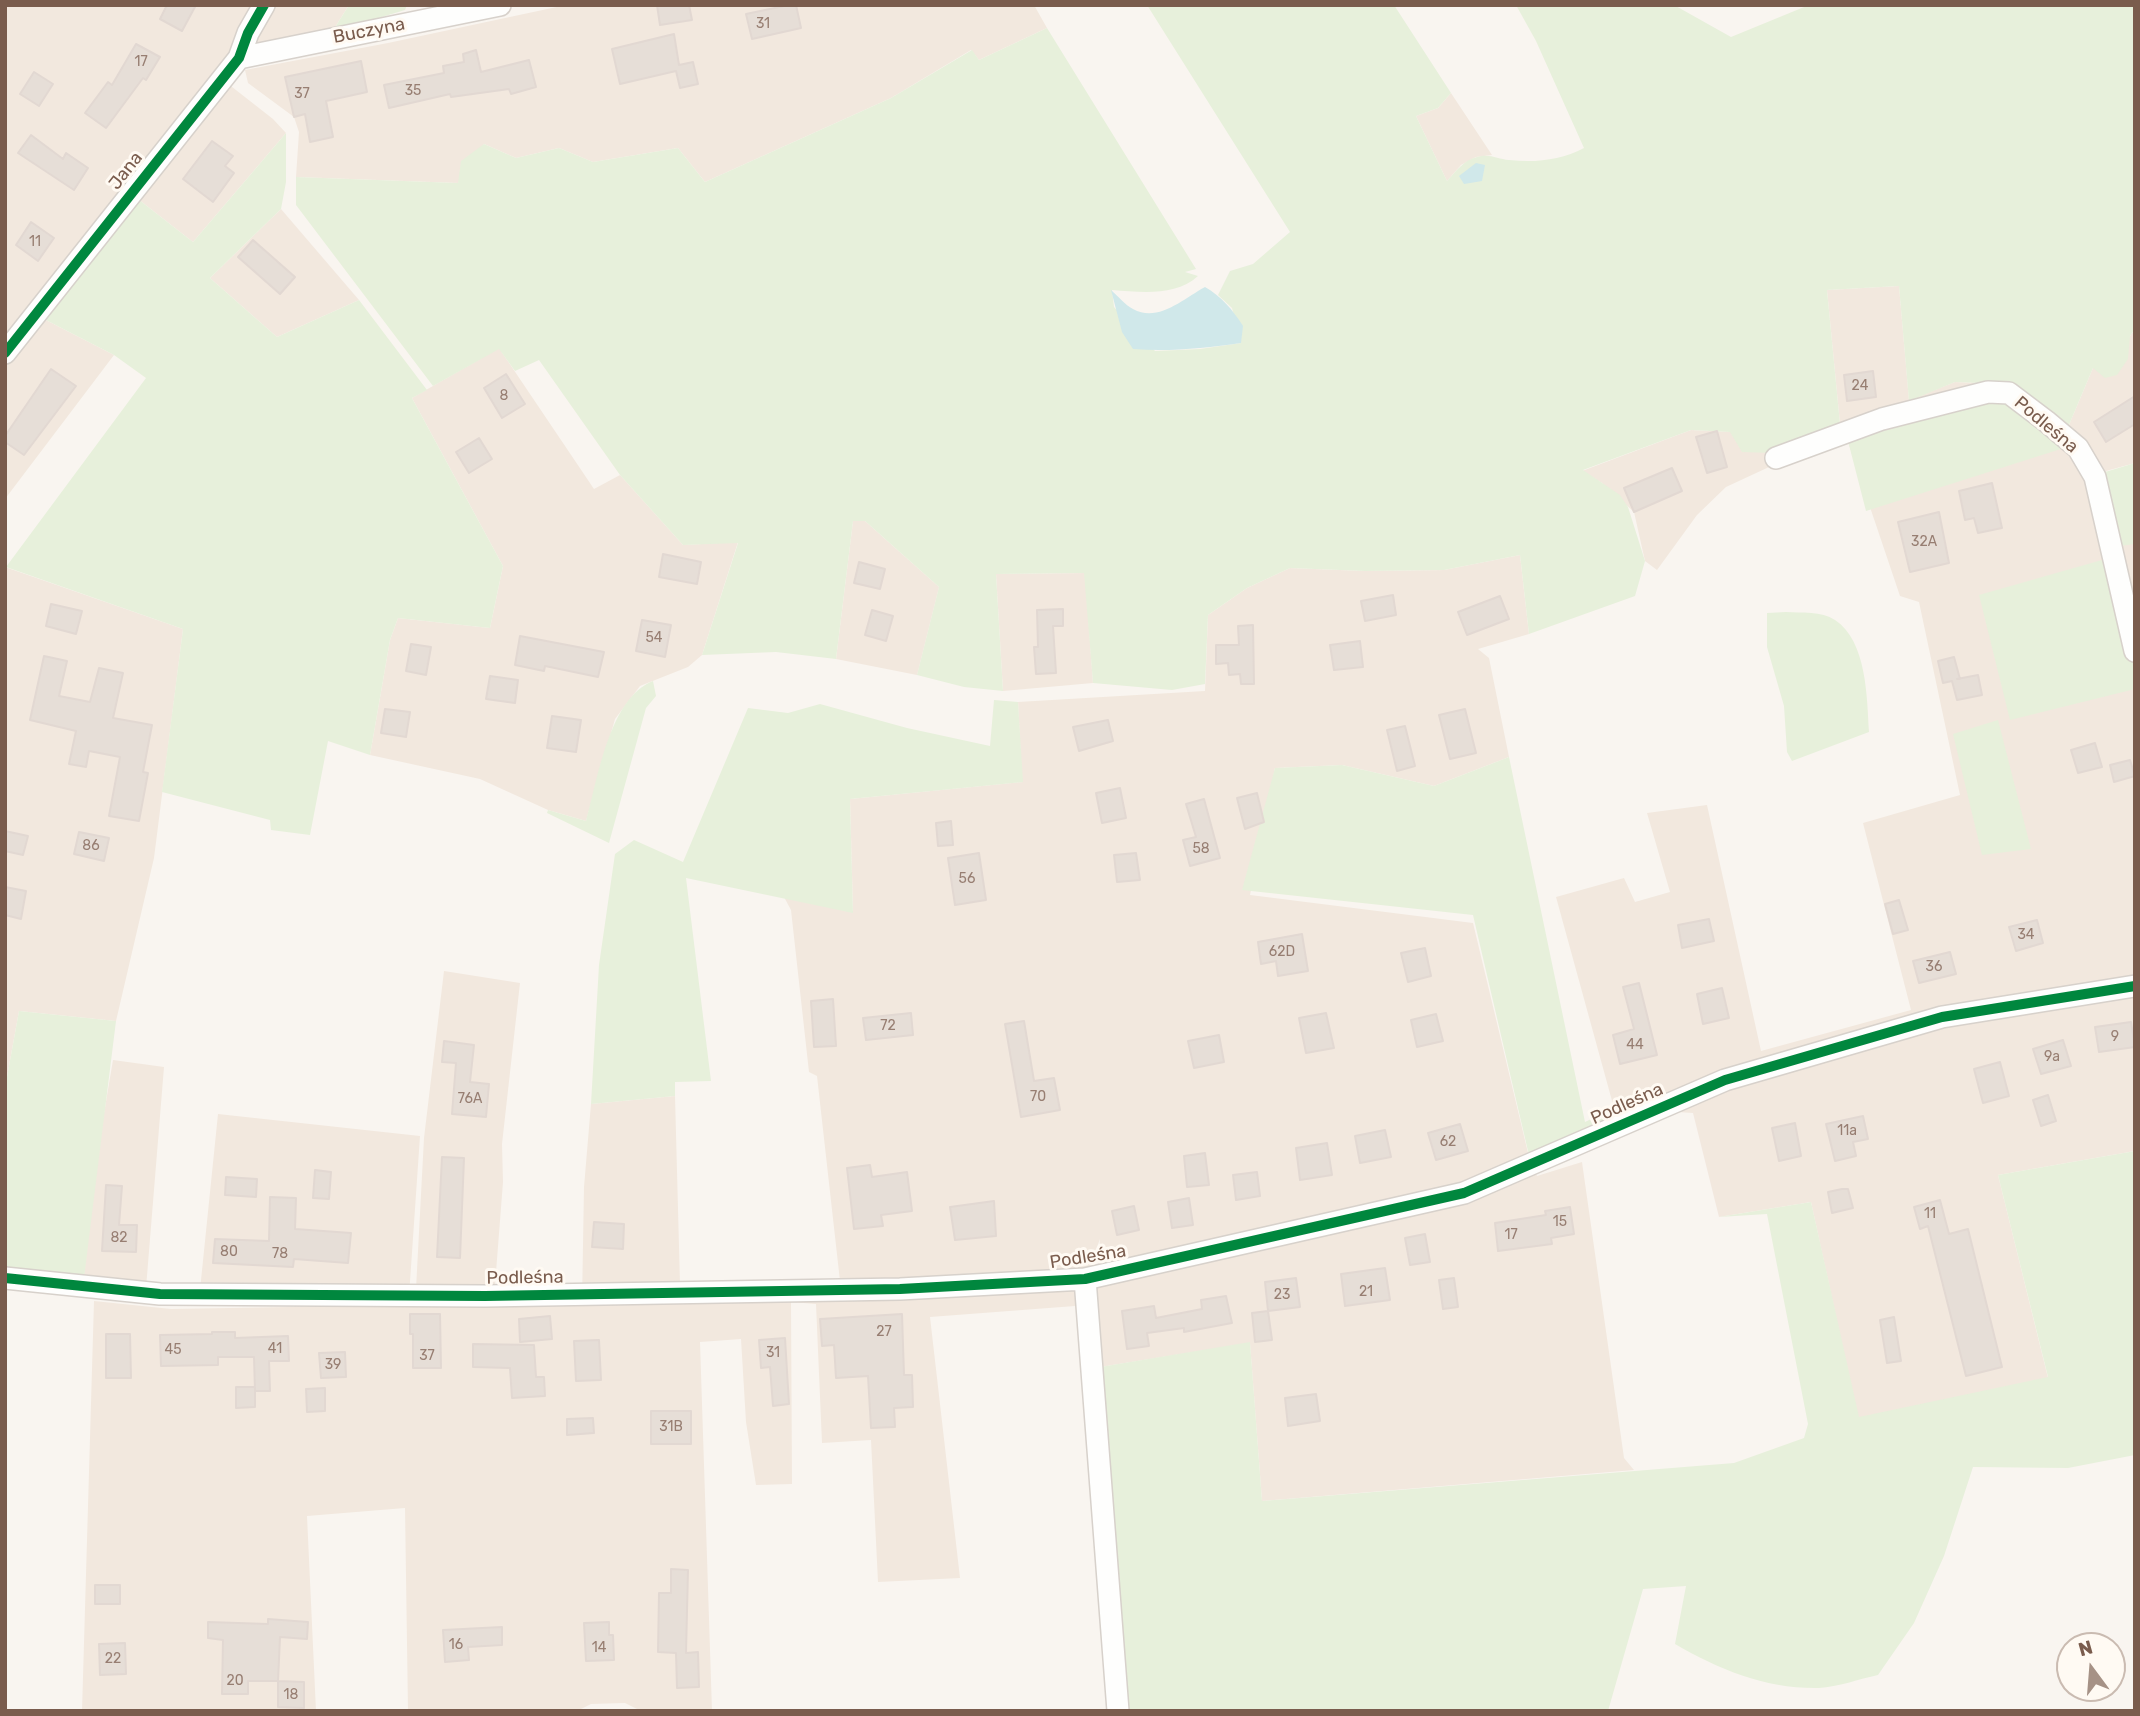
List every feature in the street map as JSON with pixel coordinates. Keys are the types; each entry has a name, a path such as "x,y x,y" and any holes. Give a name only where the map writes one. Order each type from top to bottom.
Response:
{"street":[{"name":"Jana","path":"5,353 239,58 248,33 264,5"},
{"name":"Buczyna","path":"239,58 500,5"},
{"name":"Podleśna","path":"1776,458 1882,419 1988,392 2009,393 2078,448 2095,477 2135,651"},
{"name":"Podleśna","path":"5,1278 160,1294 472,1296 900,1289 1084,1279 1464,1194 1725,1080 1942,1017 2135,986"},
{"path":"1084,1279 1118,1711"}],"shaded area":[{"path":"5,5 349,5 332,32 247,51 222,61 5,340"},
{"path":"566,5 1034,5 1047,28 979,60 971,50 891,98 705,182 678,148 593,162 559,148 516,158 484,144 458,183 296,177 299,132 294,117 248,83 245,70"},
{"path":"227,83 273,119 286,133 193,242 138,199"},
{"path":"1451,93 1492,155 1476,157 1461,165 1447,181 1416,116 1438,108"},
{"path":"281,209 359,300 277,337 210,278"},
{"path":"1899,286 1909,400 1955,382 2004,384 2051,411 2066,432 2093,368 2135,329 2135,463 2106,471 2135,544 2135,1151 1998,1175 2048,1378 1858,1418 1811,1202 1719,1217 1693,1113 1614,1108 1556,897 1624,878 1635,902 1670,892 1647,813 1707,805 1761,1051 1911,1010 1863,823 1960,795 1919,602 1900,596 1848,442 1782,461 1726,487 1697,515 1657,570 1645,561 1634,512 1602,483 1582,471 1691,430 1731,432 1772,453 1803,436 1840,424 1827,290"},
{"path":"42,318 114,355 5,499 5,367"},
{"path":"499,348 594,489 620,475 683,545 738,542 702,655 688,667 640,686 615,719 586,821 548,810 480,779 370,755 390,640 398,618 490,628 503,566 412,398"},
{"path":"853,521 865,521 939,587 917,675 836,659"},
{"path":"1520,555 1529,634 1478,649 1489,658 1509,757 1434,786 1342,765 1275,768 1250,895 1473,923 1529,1157 1537,1176 1582,1162 1624,1458 1634,1470 1262,1501 1250,1343 1100,1367 1097,1288 1100,1239 1075,1306 930,1317 960,1578 878,1582 871,1440 822,1443 816,1304 791,1302 792,1484 756,1485 746,1422 741,1339 700,1342 712,1711 641,1711 625,1703 591,1704 577,1711 408,1711 405,1508 307,1516 316,1711 82,1711 94,1301 171,1309 582,1302 584,1187 591,1104 675,1096 680,1284 841,1290 817,1076 809,1072 791,910 784,897 853,912 850,799 1022,782 1018,702 1205,691 1208,615 1247,588 1290,568 1444,570"},
{"path":"5,567 183,629 154,858 116,1021 19,1011 5,1088"},
{"path":"1085,573 1093,683 1003,691 996,574"},
{"path":"444,971 520,983 502,1144 503,1182 495,1285 416,1289 424,1138"},
{"path":"113,1060 164,1067 146,1288 83,1286 91,1190"},
{"path":"218,1114 420,1136 409,1296 200,1290"}],"green space":[{"path":"349,5 407,5 405,10 332,32"},
{"path":"1147,5 1394,5 1451,93 1438,108 1416,116 1447,181 1472,158 1489,156 1539,161 1557,158 1584,148 1536,41 1516,5 1674,5 1731,37 1809,5 2135,5 2135,329 2130,336 2128,359 2117,375 2105,378 2093,368 2066,432 2051,411 2004,384 1955,382 1909,401 1899,286 1827,290 1840,424 1803,436 1772,453 1742,452 1730,432 1691,430 1583,470 1620,495 1628,507 1645,561 1635,596 1529,634 1520,555 1444,570 1290,568 1247,588 1208,615 1205,684 1172,690 1093,683 1084,573 996,574 1003,691 964,687 917,675 939,587 865,521 853,521 836,659 776,652 702,655 738,543 683,545 620,475 539,360 515,371 499,349 433,386 296,205 296,177 458,183 461,161 484,144 516,158 559,148 593,162 678,148 705,182 891,98 972,50 979,60 1047,28 1196,269 1185,272 1198,276 1179,287 1157,292 1112,290 1114,307 1155,351 1200,349 1241,343 1232,308 1218,295 1230,271 1253,264 1290,232"},
{"path":"286,133 286,182 281,209 210,278 277,337 359,300 427,390 412,398 503,566 490,628 398,618 390,640 370,755 328,741 310,835 271,830 270,820 162,792 183,629 6,567 146,378 114,355 42,318 138,199 193,242"},
{"path":"2005,397 2064,448 1866,511 1848,441"},
{"path":"2135,463 2135,544 2120,546 2105,472"},
{"path":"2109,558 2135,671 2135,689 2010,720 1979,595"},
{"path":"1767,613 1824,615 1846,629 1854,642 1863,671 1869,732 1792,761 1787,752 1784,706 1767,647"},
{"path":"653,681 656,696 646,708 609,843 547,813 548,810 586,821 601,763 616,722 638,690"},
{"path":"994,700 1018,702 1023,782 850,799 853,913 686,878 711,1081 675,1082 675,1096 591,1104 599,965 615,854 634,840 683,862 748,708 788,713 820,704 907,728 990,746"},
{"path":"1998,720 2031,849 1982,855 1953,734"},
{"path":"1509,757 1585,1122 1614,1108 1636,1109 1531,1164 1473,915 1242,890 1275,768 1342,765 1434,786"},
{"path":"19,1011 116,1021 83,1286 5,1278 5,1088"},
{"path":"2135,1151 2135,1455 2068,1468 1973,1467 1944,1556 1914,1623 1878,1675 1819,1688 1780,1685 1726,1670 1675,1644 1686,1586 1643,1589 1608,1711 1118,1711 1100,1367 1250,1342 1262,1501 1734,1463 1804,1438 1808,1424 1767,1214 1719,1217 1811,1202 1859,1417 2048,1377 1998,1175"}],"water":[{"path":"1476,163 1485,165 1482,181 1464,184 1459,176"},
{"path":"1205,287 1226,304 1243,326 1241,343 1187,349 1133,349 1122,332 1111,290 1133,309 1152,313 1170,308"}],"building":[{"path":"167,5 196,5 182,31 160,19"},
{"path":"657,5 689,5 692,20 660,25"},
{"path":"796,5 801,28 752,39 746,14"},
{"path":"674,34 679,65 693,62 698,84 680,88 676,71 620,84 612,49"},
{"path":"136,44 160,57 146,80 143,78 106,128 85,113 108,82 112,85"},
{"path":"476,50 481,72 529,60 536,87 511,94 509,89 451,97 450,94 389,108 384,85 444,73 443,66 464,62 463,54"},
{"path":"361,61 367,92 326,101 333,137 310,142 305,114 294,117 285,77"},
{"path":"34,72 53,84 39,106 20,94"},
{"path":"31,135 63,159 66,153 88,168 74,190 18,153"},
{"path":"212,141 233,156 225,166 234,173 213,202 183,179"},
{"path":"31,222 54,238 38,261 16,245"},
{"path":"253,240 295,277 280,294 238,257"},
{"path":"51,369 76,386 24,455 5,442 5,436"},
{"path":"1873,371 1876,397 1847,401 1844,375"},
{"path":"506,374 525,404 502,418 484,388"},
{"path":"2135,396 2135,424 2106,442 2094,422"},
{"path":"1717,431 1727,467 1707,473 1696,437"},
{"path":"479,438 492,459 469,473 456,452"},
{"path":"1672,468 1682,491 1634,512 1624,488"},
{"path":"1992,483 2002,528 1978,533 1974,518 1965,520 1959,491"},
{"path":"1939,512 1949,563 1910,572 1898,522"},
{"path":"663,554 701,562 697,584 659,577"},
{"path":"859,562 885,569 880,589 854,583"},
{"path":"1393,595 1396,615 1365,621 1361,601"},
{"path":"1500,596 1509,619 1467,635 1458,612"},
{"path":"51,604 82,611 76,634 46,626"},
{"path":"1063,609 1063,626 1053,626 1056,673 1036,674 1034,647 1038,647 1037,610"},
{"path":"872,610 893,616 886,641 865,635"},
{"path":"642,620 671,625 665,657 636,651"},
{"path":"1253,625 1254,684 1241,684 1240,674 1229,675 1228,663 1216,664 1216,645 1239,645 1238,626"},
{"path":"520,636 604,652 598,677 545,666 544,671 515,665"},
{"path":"1360,641 1363,667 1334,670 1330,645"},
{"path":"411,644 431,647 426,675 406,671"},
{"path":"44,656 67,661 59,696 90,702 99,668 123,673 113,718 152,725 143,772 148,773 139,821 109,816 120,757 89,751 86,767 69,764 76,731 30,720"},
{"path":"1954,657 1960,678 1978,675 1982,695 1957,700 1952,681 1943,683 1938,661"},
{"path":"490,676 518,680 515,703 486,699"},
{"path":"385,709 410,712 406,737 381,733"},
{"path":"1465,709 1476,753 1450,759 1439,715"},
{"path":"552,716 581,720 576,752 547,748"},
{"path":"1108,720 1113,741 1079,751 1073,727"},
{"path":"1405,726 1415,766 1397,771 1387,730"},
{"path":"2095,743 2102,767 2078,773 2071,750"},
{"path":"2130,760 2135,776 2114,782 2110,765"},
{"path":"1120,788 1126,818 1102,823 1096,793"},
{"path":"1257,793 1264,822 1245,829 1237,798"},
{"path":"1204,799 1220,858 1190,866 1183,840 1196,837 1186,804"},
{"path":"951,821 953,845 938,846 936,823"},
{"path":"5,831 28,836 23,855 5,851"},
{"path":"79,832 109,838 104,861 74,854"},
{"path":"979,853 986,900 955,905 948,858"},
{"path":"1136,853 1140,880 1117,882 1114,855"},
{"path":"5,887 26,891 21,919 5,915"},
{"path":"1899,900 1908,930 1893,934 1885,904"},
{"path":"1709,919 1714,941 1682,948 1678,925"},
{"path":"2037,920 2043,943 2016,951 2009,927"},
{"path":"1302,934 1308,971 1278,976 1276,961 1261,964 1258,942"},
{"path":"1425,948 1431,976 1408,982 1401,953"},
{"path":"1950,952 1956,974 1919,983 1913,961"},
{"path":"1639,983 1657,1055 1620,1064 1613,1035 1634,1029 1623,987"},
{"path":"1722,988 1729,1018 1703,1024 1697,994"},
{"path":"833,999 836,1046 814,1047 811,1001"},
{"path":"911,1013 913,1035 866,1040 863,1018"},
{"path":"1326,1013 1334,1048 1306,1053 1299,1018"},
{"path":"1436,1014 1443,1041 1417,1047 1411,1020"},
{"path":"1024,1021 1034,1081 1054,1078 1060,1110 1021,1117 1005,1024"},
{"path":"2131,1022 2135,1047 2099,1052 2095,1027"},
{"path":"1219,1035 1224,1062 1194,1068 1188,1041"},
{"path":"2063,1040 2071,1066 2041,1074 2033,1049"},
{"path":"444,1041 474,1045 470,1082 489,1084 486,1117 452,1114 456,1063 442,1062"},
{"path":"2000,1062 2009,1096 1983,1103 1974,1069"},
{"path":"2048,1095 2056,1121 2041,1126 2033,1100"},
{"path":"1863,1116 1868,1139 1853,1142 1856,1156 1835,1161 1826,1124"},
{"path":"1795,1123 1801,1156 1779,1161 1772,1128"},
{"path":"1460,1124 1468,1151 1436,1160 1428,1133"},
{"path":"1385,1130 1391,1157 1360,1163 1355,1136"},
{"path":"1327,1143 1332,1175 1300,1180 1296,1148"},
{"path":"1205,1153 1209,1185 1187,1187 1184,1156"},
{"path":"442,1157 464,1158 460,1258 437,1257"},
{"path":"870,1165 872,1177 907,1172 912,1211 881,1215 883,1226 854,1229 847,1168"},
{"path":"315,1170 331,1172 329,1199 313,1198"},
{"path":"1257,1172 1260,1196 1236,1200 1233,1175"},
{"path":"226,1177 257,1179 256,1197 225,1195"},
{"path":"106,1185 122,1186 119,1225 137,1225 136,1252 102,1251"},
{"path":"1848,1189 1853,1208 1832,1213 1828,1192"},
{"path":"270,1197 296,1198 295,1229 351,1233 348,1263 294,1259 293,1267 213,1263 215,1239 269,1241"},
{"path":"1189,1198 1193,1225 1172,1228 1168,1202"},
{"path":"1940,1200 1949,1234 1968,1229 2002,1367 1966,1376 1928,1226 1920,1229 1914,1207"},
{"path":"994,1201 996,1236 955,1240 950,1207"},
{"path":"1134,1206 1139,1230 1117,1235 1112,1211"},
{"path":"1570,1207 1574,1234 1551,1238 1552,1244 1498,1251 1495,1223 1546,1215 1545,1211"},
{"path":"594,1222 624,1224 623,1249 592,1247"},
{"path":"1425,1234 1430,1262 1410,1265 1405,1238"},
{"path":"1385,1268 1390,1300 1345,1306 1341,1274"},
{"path":"1296,1278 1300,1307 1268,1311 1265,1282"},
{"path":"1454,1278 1458,1307 1443,1309 1439,1280"},
{"path":"1226,1296 1232,1323 1184,1332 1184,1328 1147,1333 1149,1346 1127,1349 1122,1311 1154,1306 1156,1318 1202,1309 1201,1300"},
{"path":"1268,1311 1272,1340 1255,1342 1252,1313"},
{"path":"410,1314 440,1314 441,1368 413,1368"},
{"path":"902,1314 904,1375 912,1375 913,1407 894,1408 895,1427 871,1428 868,1376 836,1378 834,1345 822,1346 820,1319"},
{"path":"550,1316 552,1339 520,1342 519,1319"},
{"path":"1894,1317 1901,1361 1887,1363 1880,1320"},
{"path":"235,1332 235,1338 288,1336 289,1361 269,1361 270,1391 255,1391 254,1357 218,1357 218,1365 161,1366 160,1335"},
{"path":"106,1334 130,1334 131,1378 106,1378"},
{"path":"785,1338 789,1404 773,1406 770,1367 761,1368 759,1340"},
{"path":"599,1340 601,1380 576,1381 574,1341"},
{"path":"473,1344 534,1345 536,1377 544,1377 545,1396 512,1398 510,1368 473,1367"},
{"path":"345,1352 346,1377 321,1378 319,1353"},
{"path":"236,1387 255,1387 255,1407 236,1408"},
{"path":"325,1388 325,1411 307,1412 306,1389"},
{"path":"1316,1394 1320,1421 1288,1426 1285,1398"},
{"path":"651,1411 691,1411 691,1444 651,1444"},
{"path":"593,1418 594,1433 567,1435 567,1419"},
{"path":"671,1569 688,1570 686,1653 698,1652 699,1687 677,1688 676,1653 658,1652 659,1593 671,1593"},
{"path":"95,1585 120,1585 120,1604 95,1604"},
{"path":"268,1619 308,1622 307,1639 280,1637 278,1681 248,1681 248,1694 222,1694 223,1640 208,1638 208,1622 268,1624"},
{"path":"609,1622 609,1635 613,1635 614,1660 586,1661 584,1623"},
{"path":"502,1627 502,1645 468,1647 469,1660 445,1662 443,1630"},
{"path":"125,1643 126,1674 100,1675 99,1644"},
{"path":"278,1681 304,1682 304,1708 278,1707"}],"cycle path":[{"path":"5,353 239,58 248,33 264,5"},
{"path":"5,1278 160,1294 485,1296 900,1289 1085,1279 1464,1193 1725,1080 1942,1017 2135,986"}]}
